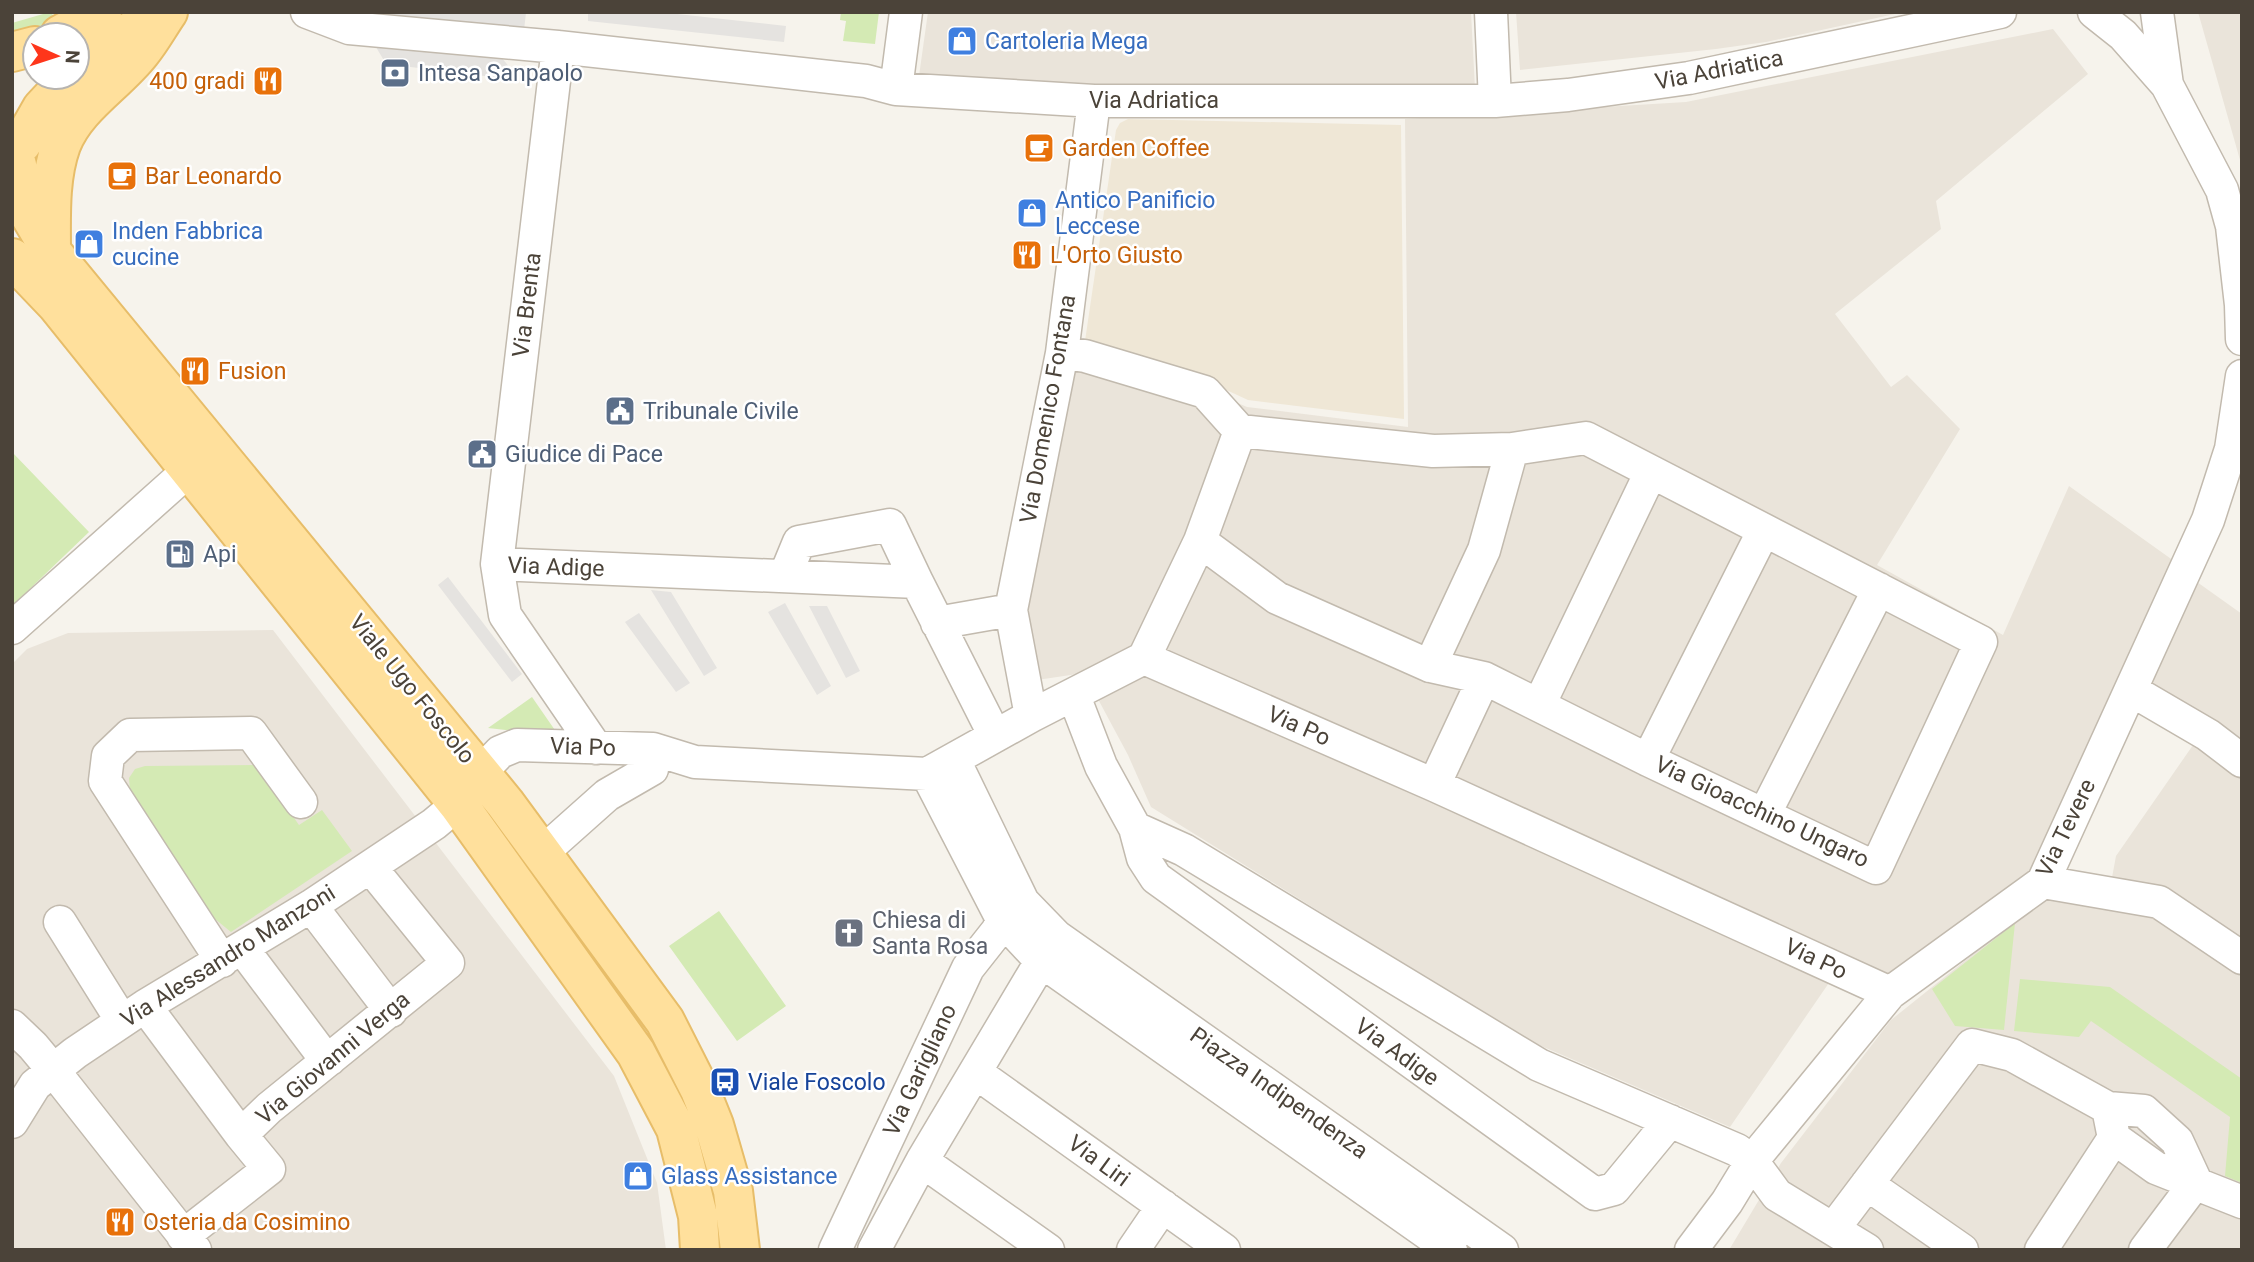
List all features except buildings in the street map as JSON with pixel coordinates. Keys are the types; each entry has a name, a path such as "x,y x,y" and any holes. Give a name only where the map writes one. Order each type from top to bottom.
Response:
{"main road":[{"path":"86,21 102,12"},
{"path":"91,60 114,41 166,12"},
{"path":"51,251 54,180 62,143 81,113 141,53 166,12"},
{"path":"17,161 41,108 57,91"},
{"name":"Viale Ugo Foscolo","path":"12,97 21,124 17,161 25,207 51,251 481,773 543,852 665,1021 715,1125 733,1191 740,1250"},
{"name":"Viale Ugo Foscolo","path":"12,258 69,319 458,804 636,1053 676,1129 698,1216 700,1250"}],"street":[{"name":"Via Adriatica","path":"307,12 349,28 558,47 866,81 896,89 1094,101 1495,101 1568,95 1689,78 2000,12"},
{"path":"896,89 906,12"},
{"path":"1491,12 1495,101"},
{"path":"2094,12 2123,35 2167,85 2232,190 2232,226 2242,339"},
{"path":"2157,12 2167,85"},
{"name":"Via Brenta","path":"497,564 558,47"},
{"name":"Via Domenico Fontana","path":"1031,716 1011,610 1062,353 1094,101"},
{"path":"12,272 69,319"},
{"path":"1049,948 1012,911 940,767 1144,658 1200,541 1240,431 1205,392 1085,356 1062,353"},
{"name":"Via Tevere","path":"1691,1250 1727,1202 1752,1161 1889,993 2043,882 2208,520 2231,449 2242,376"},
{"name":"Via Gioacchino Ungaro","path":"1200,541 1277,598 1430,666 1484,678 1648,760 1876,868 1981,642 1586,438 1512,449 1433,451 1240,431"},
{"path":"1430,666 1484,550 1512,449"},
{"path":"12,628 189,470"},
{"path":"1539,705 1651,472"},
{"path":"785,576 799,542 890,526 995,736"},
{"path":"1648,760 1764,530"},
{"name":"Via Adige","path":"596,748 505,615 497,564 917,582"},
{"path":"1764,815 1879,589"},
{"path":"937,623 1011,610"},
{"name":"Via Po","path":"1144,658 1434,785 1889,993"},
{"path":"1434,785 1484,678"},
{"path":"2131,690 2208,735 2242,761"},
{"name":"Via Adige","path":"1073,696 1101,766 1135,828 1143,858 1156,878 1595,1194 1614,1189 1670,1121"},
{"path":"301,803 251,733 130,735 108,756 105,781 232,955 330,1059"},
{"name":"Via Po","path":"458,804 500,752 517,744 653,749 695,762"},
{"name":"Via Po","path":"481,773 519,763 652,769 695,762 940,767"},
{"name":"Via Po","path":"543,852 607,795 652,769"},
{"name":"Via Alessandro Manzoni","path":"12,1122 35,1085 53,1070 134,1013 371,867 434,824 458,804"},
{"path":"1135,828 1184,850 1539,1065 1737,1150 1752,1161 1777,1195 1867,1250"},
{"name":"Via Giovanni Verga","path":"189,1243 269,1169 241,1135 269,1108 448,963 371,867"},
{"path":"2043,882 2159,902 2242,958"},
{"path":"311,906 391,1011"},
{"name":"Via Garigliano","path":"835,1250 968,968 1012,911"},
{"path":"60,922 134,1013 241,1135"},
{"name":"Via Garigliano","path":"877,1248 922,1161 1049,948"},
{"name":"Piazza Indipendenza","path":"1049,948 1449,1249"},
{"name":"Piazza Indipendenza","path":"1049,948 1502,1250"},
{"path":"12,1026 53,1070 189,1243"},
{"path":"1834,1228 1972,1045 2012,1055 2111,1123 2156,1168 2196,1182 2233,1201 2242,1202"},
{"name":"Via Liri","path":"975,1072 1224,1250"},
{"path":"2041,1250 2111,1123"},
{"path":"922,1161 1048,1250"},
{"path":"2145,1250 2196,1182"},
{"path":"1867,1184 1962,1250"},
{"path":"1133,1250 1163,1206"}],"shaded area":[{"path":"366,12 523,12 526,13 524,30"},
{"path":"588,12 659,12 786,26 784,42 588,21"},
{"path":"928,12 1471,12 1475,89 1096,88 919,76"},
{"path":"1516,12 1904,12 1766,42 1520,70"},
{"path":"2198,12 2242,12 2242,167"},
{"path":"2053,29 2088,74 1936,201 1941,229 1835,314 1891,387 1907,375 1960,429 1877,565 2003,635 2069,486 2174,561 2029,876 1888,977 1846,958 1730,1127 1525,1039 1151,807 1128,755 1084,673 1037,680 1024,619 1081,346 1165,372 1247,407 1408,427 1405,119 1686,102"},
{"path":"373,42 502,58 514,73 509,79 386,64"},
{"path":"1128,119 1401,125 1404,419 1248,400 1168,363 1085,341 1116,130 1120,123"},
{"path":"448,577 522,674 512,682 438,585"},
{"path":"2197,582 2242,614 2242,1250 1729,1250 1781,1163 1891,1020 2042,899 2106,910 2116,856 2209,722 2152,683"},
{"path":"651,590 671,592 717,668 704,676"},
{"path":"785,603 831,686 817,695 768,612"},
{"path":"809,606 827,606 860,671 846,678"},
{"path":"639,613 690,683 676,692 625,622"},
{"path":"273,630 614,1076 657,1183 666,1250 12,1250 12,664 27,649 68,633"}],"green space":[{"path":"50,12 56,18 51,21 21,21 21,34 12,36 12,23"},
{"path":"841,12 879,12 875,44 843,41 846,21 840,20"},
{"path":"12,452 89,532 12,606"},
{"path":"532,697 559,736 488,728"},
{"path":"257,765 299,825 322,810 352,851 231,932 215,919 130,791 129,778 135,769 145,766"},
{"path":"719,911 786,1006 737,1041 669,946"},
{"path":"2015,923 2004,1030 1955,1026 1932,989"},
{"path":"2020,979 2110,987 2242,1079 2242,1183 2225,1176 2230,1117 2091,1021 2079,1037 2014,1031"}],"place":[{"name":"Cartoleria Mega","path":"962,41"},
{"name":"Intesa Sanpaolo","path":"395,73"},
{"name":"400 gradi","path":"268,81"},
{"name":"Garden Coffee","path":"1039,148"},
{"name":"Bar Leonardo","path":"122,176"},
{"name":"Antico Panificio Leccese","path":"1032,213"},
{"name":"Inden Fabbrica cucine","path":"89,244"},
{"name":"L'Orto Giusto","path":"1027,255"},
{"name":"Fusion","path":"195,371"},
{"name":"Tribunale Civile","path":"620,411"},
{"name":"Giudice di Pace","path":"482,454"},
{"name":"Api","path":"180,554"},
{"name":"Chiesa di Santa Rosa","path":"849,933"},
{"name":"Viale Foscolo","path":"725,1082"},
{"name":"Glass Assistance","path":"638,1176"},
{"name":"Osteria da Cosimino","path":"120,1222"}]}
